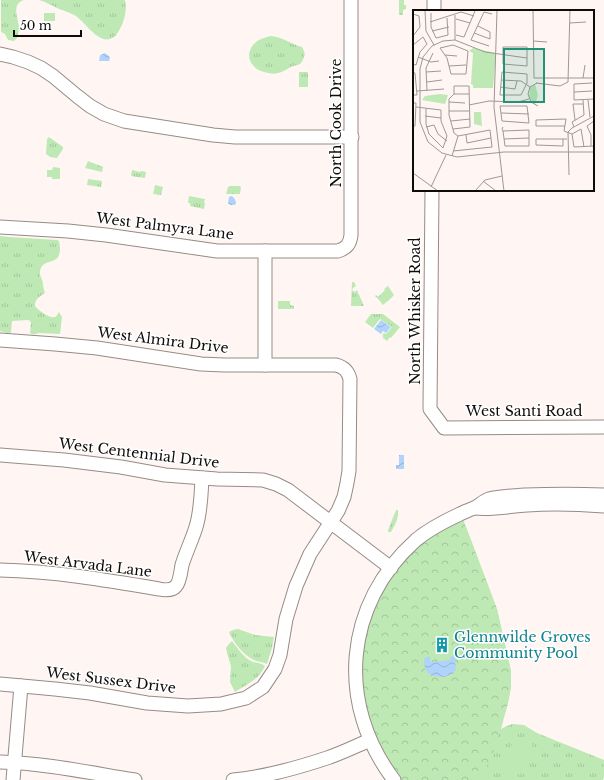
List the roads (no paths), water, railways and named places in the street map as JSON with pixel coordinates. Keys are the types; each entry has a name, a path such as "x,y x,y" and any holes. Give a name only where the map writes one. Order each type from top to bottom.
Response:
{"street":[{"name":"North Cook Drive","path":"348,246 352,235 351,0"},
{"path":"0,54 21,59 41,68 90,106 104,114 124,121 235,137 352,137"},
{"name":"North Whisker Road","path":"432,191 430,409 444,428"},
{"name":"West Palmyra Lane","path":"0,227 106,235 217,251 338,251 348,246"},
{"path":"265,251 265,365"},
{"name":"West Almira Drive","path":"0,340 97,348 201,364 336,365 341,367 346,370 350,379 349,471 344,497 338,511 330,522"},
{"name":"West Santi Road","path":"444,428 604,427"},
{"name":"West Centennial Drive","path":"0,455 64,460 121,467 165,475 263,480 288,490 391,568"},
{"name":"West Arvada Lane","path":"0,570 39,572 85,577 166,590 172,589 176,586 179,580 182,564 199,517 202,478"},
{"path":"394,780 387,771 370,740 359,705 355,668 362,623 377,587 391,568 416,540 431,529 446,520 475,508 483,502 491,499 513,496 558,494 604,495"},
{"path":"475,508 485,509 537,504 604,506"},
{"name":"West Sussex Drive","path":"0,684 83,692 146,703 188,706 221,704 246,698 263,687 275,669 280,655 286,619 296,586 310,554 330,522"},
{"path":"13,780 21,686"},
{"path":"233,780 288,770 328,758 370,740"},
{"path":"0,762 15,762 54,767 135,780"}],"water":[{"path":"105,53 110,58 109,61 99,61 100,55"},
{"path":"231,196 236,201 236,204 234,205 230,205 228,203 229,197"},
{"path":"381,320 391,327 386,333 383,331 381,334 374,329"},
{"path":"399,455 404,455 404,469 396,469 396,465 399,465"},
{"path":"455,656 456,671 454,671 454,673 444,677 431,676 430,673 428,674 427,670 425,670 424,658 430,657 431,662 450,660 450,657"}],"place":[{"name":"Glennwilde Groves Community Pool","path":"442,645"}]}
